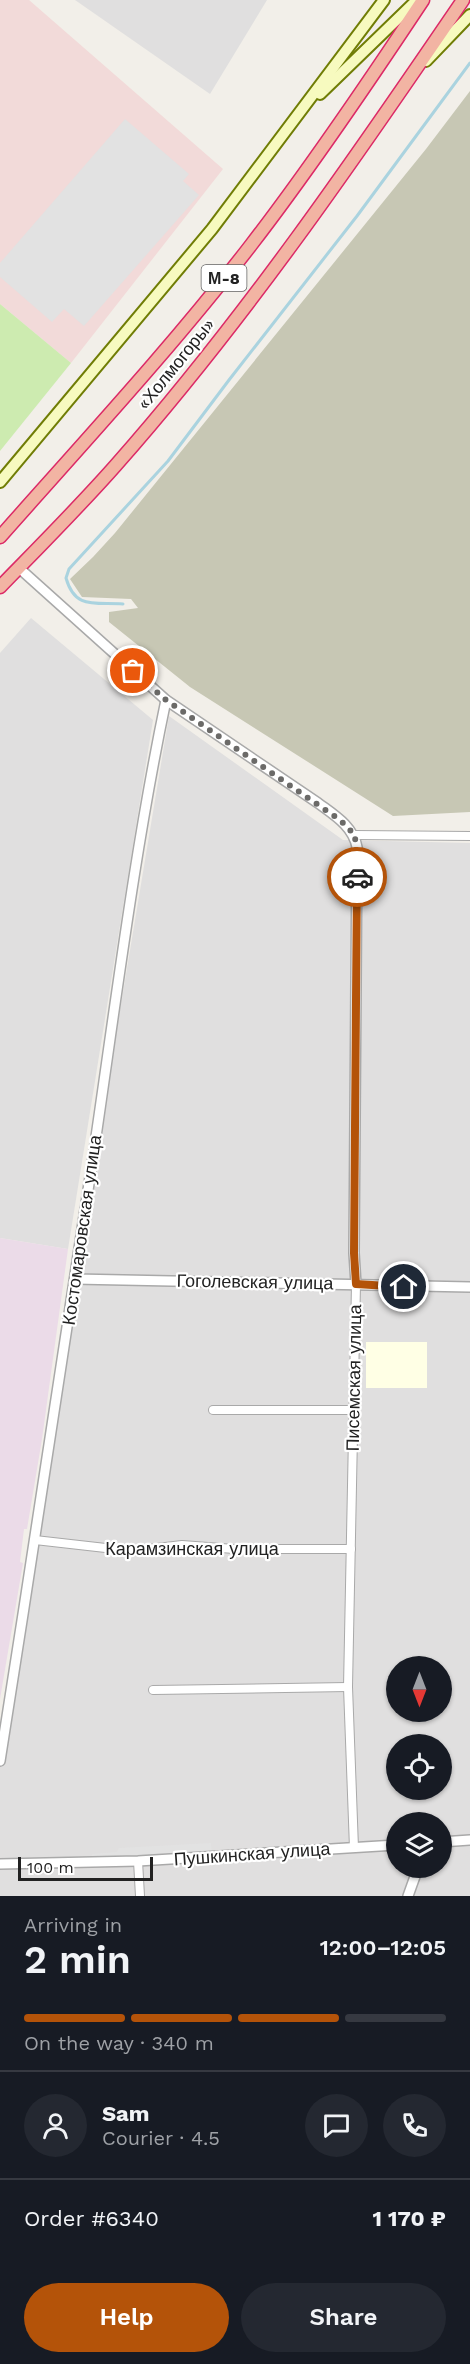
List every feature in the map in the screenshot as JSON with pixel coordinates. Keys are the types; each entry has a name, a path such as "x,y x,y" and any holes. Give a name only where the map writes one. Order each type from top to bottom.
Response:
{"highway":[{"name":"«Холмогоры»","path":"0,537 146,373 251,245 364,89 423,0"},
{"name":"«Холмогоры»","path":"0,587 115,465 226,332 278,264 464,0"}],"main road":[{"path":"0,482 212,229 384,0"},
{"path":"302,111 417,0"},
{"path":"412,76 470,15"}],"street":[{"path":"19,568 166,700 318,803 355,835 470,836"},
{"name":"Костомаровская улица","path":"0,1761 75,1279 120,964 166,700"},
{"name":"Писемская улица","path":"354,1848 348,1687 356,1284 354,1253 357,847 355,835"},
{"name":"Гоголевская улица","path":"75,1279 470,1287"},
{"path":"213,1410 353,1410"},
{"name":"Карамзинская улица","path":"34,1540 132,1551 182,1545 234,1549 351,1550"},
{"path":"153,1690 348,1687"},
{"path":"452,1841 470,1840"},
{"name":"Пушкинская улица","path":"0,1864 138,1861 386,1846"},
{"path":"138,1861 141,1896"},
{"path":"408,1896 414,1878"}],"shaded area":[{"path":"0,0 29,0 223,169 71,363 0,304"},
{"path":"75,0 267,0 210,94"},
{"path":"470,91 470,812 393,816 190,687 109,622 109,612 138,608 131,599 82,597 70,579 115,533 426,149"},
{"path":"125,119 189,174 183,181 199,195 84,326 64,309 52,322 0,277 0,263"},
{"path":"31,618 153,720 68,1249 0,1238 0,653"},
{"path":"169,716 343,840 470,843 470,1896 0,1896 0,1731"},
{"path":"0,1238 68,1249 42,1439 27,1529 24,1529 20,1562 23,1563 0,1699"},
{"path":"366,1342 427,1342 427,1388 366,1388"},
{"path":"211,1843 212,1857 93,1862 92,1854 117,1852 119,1848"}],"green space":[{"path":"0,304 71,363 0,451"}],"waterway":[{"path":"123,604 81,600 70,588 66,578 69,569 168,461 357,216 470,63"}],"way so far":[{"path":"133,671 166,700 340,820 355,835 357,877"}],"route":[{"path":"357,877 354,1253 356,1284 404,1287"}]}
